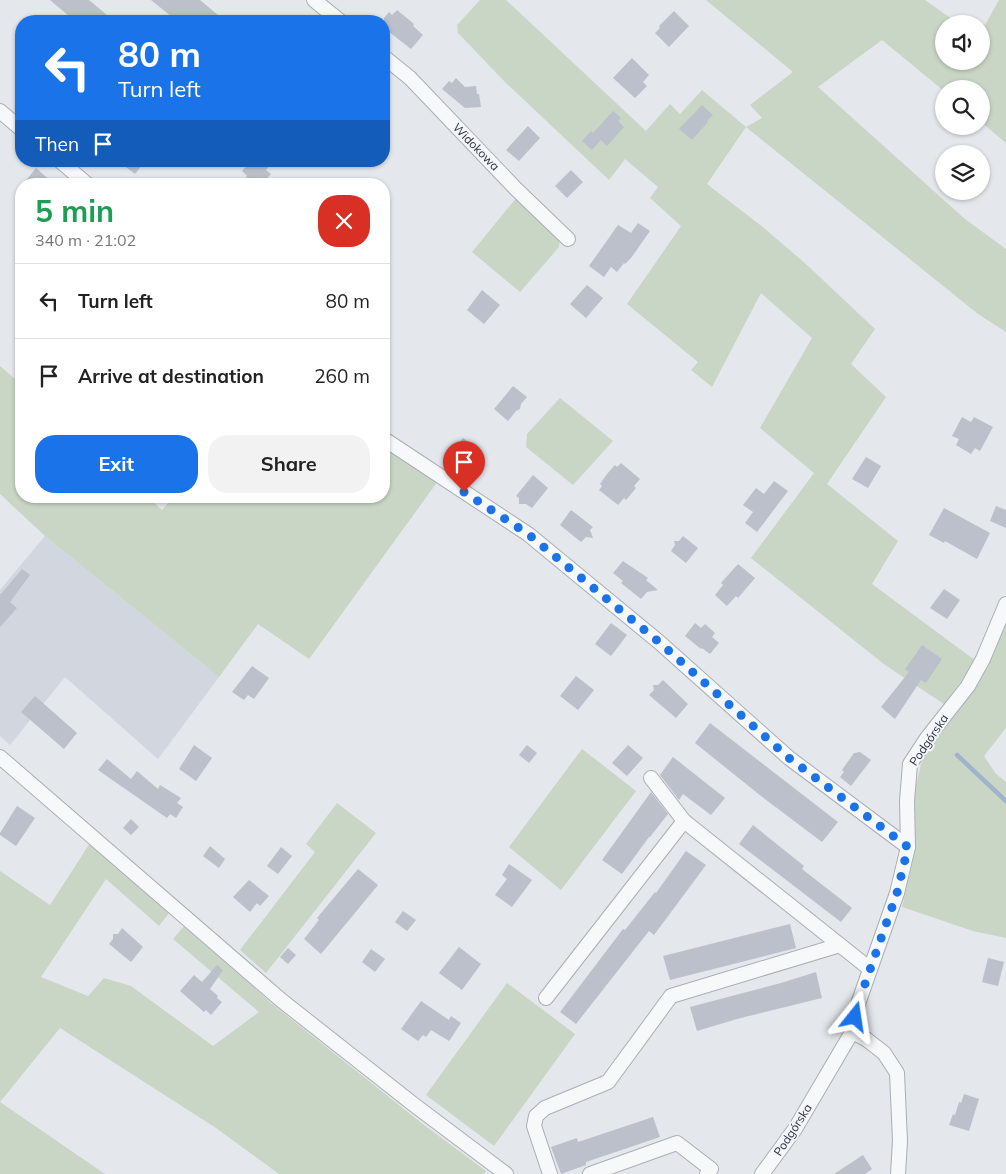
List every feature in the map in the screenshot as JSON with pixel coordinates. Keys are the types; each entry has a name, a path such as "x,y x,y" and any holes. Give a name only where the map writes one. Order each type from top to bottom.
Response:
{"street":[{"path":"314,0 333,15"},
{"name":"Widokowa","path":"390,62 410,78 516,189 568,239"},
{"path":"0,111 15,125"},
{"path":"67,167 80,178"},
{"path":"390,443 528,534 659,642 789,758 908,847"},
{"name":"Podgórska","path":"762,1174 795,1129 852,1032 859,1001 897,893 908,847 907,801 910,764 927,738 968,686 984,659 1006,604"},
{"path":"0,757 281,1000 413,1104 506,1174"},
{"path":"651,778 684,821 870,969"},
{"path":"546,998 684,821"},
{"path":"550,1174 534,1126 536,1116 545,1108 608,1082 671,996 840,945"},
{"path":"852,1032 866,1039 884,1053 898,1073 900,1141 898,1174"},
{"path":"590,1174 677,1143 711,1169 707,1174"}],"shaded area":[{"path":"45,536 219,677 158,759 65,677 10,745 0,736 0,590"}],"green space":[{"path":"480,0 506,0 646,131 670,104 680,114 702,90 746,127 707,184 764,228 807,265 875,329 851,364 886,397 827,484 898,541 872,584 976,661 944,704 885,665 751,558 814,473 760,428 812,338 761,293 712,387 691,370 698,362 627,304 681,226 650,198 658,187 625,159 609,180 505,82 458,33 457,25"},
{"path":"706,0 925,0 946,15 935,15 935,70 990,70 990,16 999,0 1006,0 1006,143 990,130 990,80 935,80 935,84 882,40 818,87 935,192 935,200 944,200 965,219 1006,249 1006,332 978,314 746,127 762,118 750,105 793,72"},
{"path":"517,197 560,238 559,247 520,292 472,252"},
{"path":"0,366 15,379 15,503 154,503 162,510 168,503 390,503 390,450 438,481 309,659 258,624 219,677 45,536 0,494"},
{"path":"560,398 613,441 573,485 526,447 527,434"},
{"path":"1006,624 1006,728 984,756 996,774 1006,782 1006,938 973,931 902,907 915,851 914,793 923,756 962,706 987,668"},
{"path":"582,749 636,791 561,890 509,847"},
{"path":"337,803 376,833 266,973 240,950 315,852 306,844"},
{"path":"90,843 112,860 169,913 159,926 106,879 41,977 88,996 104,978 131,986 213,1046 259,1012 173,939 186,924 271,1003 424,1125 486,1171 484,1174 279,1174 216,1128 60,1028 0,1102 0,871 50,905"},
{"path":"507,983 575,1034 494,1146 426,1095"},
{"path":"0,1102 105,1174 0,1174"}],"building":[{"path":"50,0 89,0 107,15 68,15"},
{"path":"151,0 200,0 218,15 170,15"},
{"path":"397,10 414,24 413,26 423,35 411,49 390,33 390,15 386,15 389,12 392,15"},
{"path":"674,11 689,26 669,47 655,33 660,28 659,26"},
{"path":"632,58 649,75 643,82 647,86 635,98 613,78"},
{"path":"456,78 465,87 476,86 481,107 465,108 442,89 449,81 452,83"},
{"path":"702,105 713,115 692,140 679,129"},
{"path":"613,111 621,118 618,121 624,127 607,146 601,140 592,150 582,141 591,131 593,133"},
{"path":"528,126 540,138 519,161 506,150"},
{"path":"126,167 140,167 135,174"},
{"path":"246,167 268,167 266,170 271,174 267,178 246,178 247,176 242,171"},
{"path":"36,168 47,178 28,178"},
{"path":"571,170 583,182 567,198 555,186"},
{"path":"638,223 650,231 631,258 617,272 611,267 604,277 589,266 618,225 631,233"},
{"path":"587,285 603,298 586,318 570,304"},
{"path":"482,290 500,305 484,324 467,310"},
{"path":"513,386 527,397 521,404 520,409 508,421 494,409"},
{"path":"962,417 971,422 974,417 993,427 980,451 975,448 971,454 956,445 959,439 952,436"},
{"path":"463,438 481,451 468,467 450,455"},
{"path":"866,457 881,466 868,488 852,479"},
{"path":"621,463 640,479 634,486 636,488 626,500 624,498 618,505 599,490 602,486 600,484 607,474 615,465 617,467"},
{"path":"533,475 548,488 532,508 526,504 519,504 519,498 516,496"},
{"path":"774,481 788,491 757,532 745,523 753,512 743,505 756,488 764,494"},
{"path":"996,506 1006,510 1006,528 990,521"},
{"path":"944,508 990,533 977,559 945,541 944,543 929,535"},
{"path":"571,510 593,527 590,530 593,538 586,537 581,542 560,525"},
{"path":"683,536 698,548 686,563 671,551 675,545 674,541 679,541"},
{"path":"623,561 648,578 646,580 658,590 647,592 641,599 621,583 623,581 613,573"},
{"path":"738,564 755,578 738,598 736,596 727,606 715,595 723,585 721,583"},
{"path":"22,569 30,575 10,602 17,608 0,627 0,593"},
{"path":"944,589 960,600 947,619 930,608"},
{"path":"611,623 627,635 611,656 595,644"},
{"path":"695,623 701,628 705,624 715,633 712,637 719,643 710,654 685,636"},
{"path":"922,645 942,659 926,683 921,680 895,719 881,707 909,672 905,669"},
{"path":"252,666 269,678 254,699 248,695 244,700 232,692"},
{"path":"576,676 594,690 578,710 560,696"},
{"path":"663,680 688,704 676,718 649,695 654,690 653,685 658,685"},
{"path":"35,696 77,733 64,749 21,712"},
{"path":"710,723 838,822 822,842 695,743"},
{"path":"194,745 212,758 196,781 179,769"},
{"path":"527,745 537,753 529,763 519,755"},
{"path":"628,745 643,758 627,776 612,763"},
{"path":"860,752 871,760 851,786 840,777 844,772 842,770 854,753"},
{"path":"673,757 725,798 711,815 683,794 679,800 660,775"},
{"path":"107,759 131,779 137,771 158,789 160,785 181,798 177,803 183,807 176,818 170,814 167,818 98,770"},
{"path":"651,792 668,814 622,874 602,860"},
{"path":"17,806 35,818 16,846 0,835 0,833"},
{"path":"131,819 139,827 131,835 123,828"},
{"path":"753,825 804,866 802,869 852,908 841,922 739,844"},
{"path":"210,846 225,859 219,868 203,856"},
{"path":"281,847 292,856 278,874 267,866"},
{"path":"686,851 706,865 654,935 649,931 576,1024 560,1012 623,929 625,930 656,893"},
{"path":"509,864 532,880 512,907 495,895 507,879 502,875"},
{"path":"358,869 378,885 321,954 304,939 319,920 317,918"},
{"path":"249,880 269,896 260,906 257,903 250,912 233,897"},
{"path":"403,911 416,920 407,931 395,922"},
{"path":"790,924 796,948 670,980 663,956"},
{"path":"122,928 143,947 131,962 109,944 113,939 113,934 118,934"},
{"path":"459,947 481,964 462,990 439,973"},
{"path":"288,948 296,955 288,964 280,957"},
{"path":"371,949 385,959 375,972 362,962"},
{"path":"988,958 1004,962 998,986 982,982"},
{"path":"217,965 223,970 210,989 222,1002 211,1015 206,1010 204,1012 180,991 194,975 202,982"},
{"path":"816,972 822,998 697,1031 690,1007"},
{"path":"421,1001 449,1020 451,1016 461,1023 449,1041 431,1030 426,1037 423,1035 418,1041 401,1029"},
{"path":"964,1094 979,1099 969,1131 949,1125"},
{"path":"653,1117 660,1137 586,1162 586,1165 561,1174 551,1147 577,1138 578,1142"},
{"path":"863,1155 872,1169 865,1174 834,1174"}],"waterway":[{"path":"957,755 1006,801"}],"route":[{"path":"464,492 528,534 659,642 789,758 908,847 897,893 855,1017"}]}
